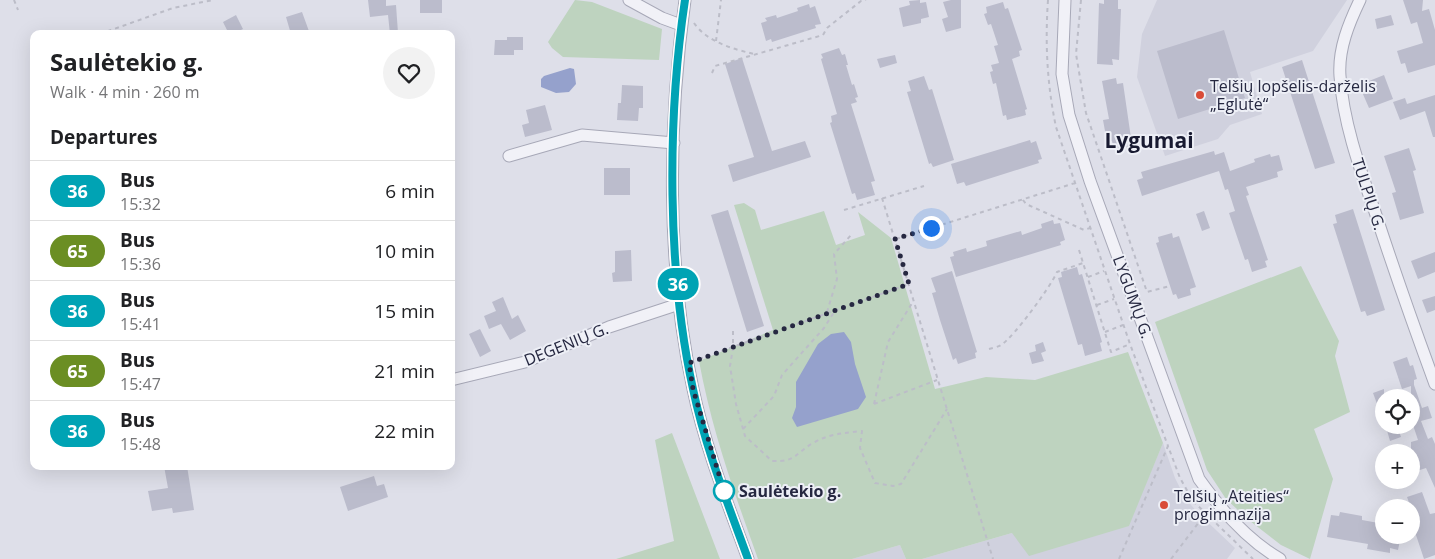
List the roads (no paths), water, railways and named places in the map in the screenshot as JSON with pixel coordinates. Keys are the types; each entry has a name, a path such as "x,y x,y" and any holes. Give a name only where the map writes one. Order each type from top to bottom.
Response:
{"street":[{"path":"629,0 655,14 682,25"},
{"name":"LYGUMŲ G.","path":"1065,0 1062,74 1069,115 1090,181 1199,479 1215,502 1242,529 1268,552 1280,559"},
{"name":"TULPIŲ G.","path":"1360,0 1346,28 1340,75 1348,119 1362,174 1435,384"},
{"path":"684,3 677,64 674,143 674,220 680,304 693,389 705,433 748,559"},
{"path":"509,156 582,134 674,143"},
{"name":"DEGENIŲ G.","path":"455,379 525,362 609,327 680,304"}],"water":[{"path":"570,68 574,69 576,84 569,92 556,93 541,87 541,79 544,76"},
{"path":"844,332 851,342 855,364 866,397 858,409 797,427 792,418 796,407 796,382 818,344 831,334"}],"place":[{"name":"Telšių lopšelis-darželis „Eglutė“","path":"1200,95"},
{"name":"Saulėtekio g.","path":"724,491"},
{"name":"Telšių „Ateities“ progimnazija","path":"1164,505"}],"district":[{"name":"Lygumai","path":"1149,140"}]}
